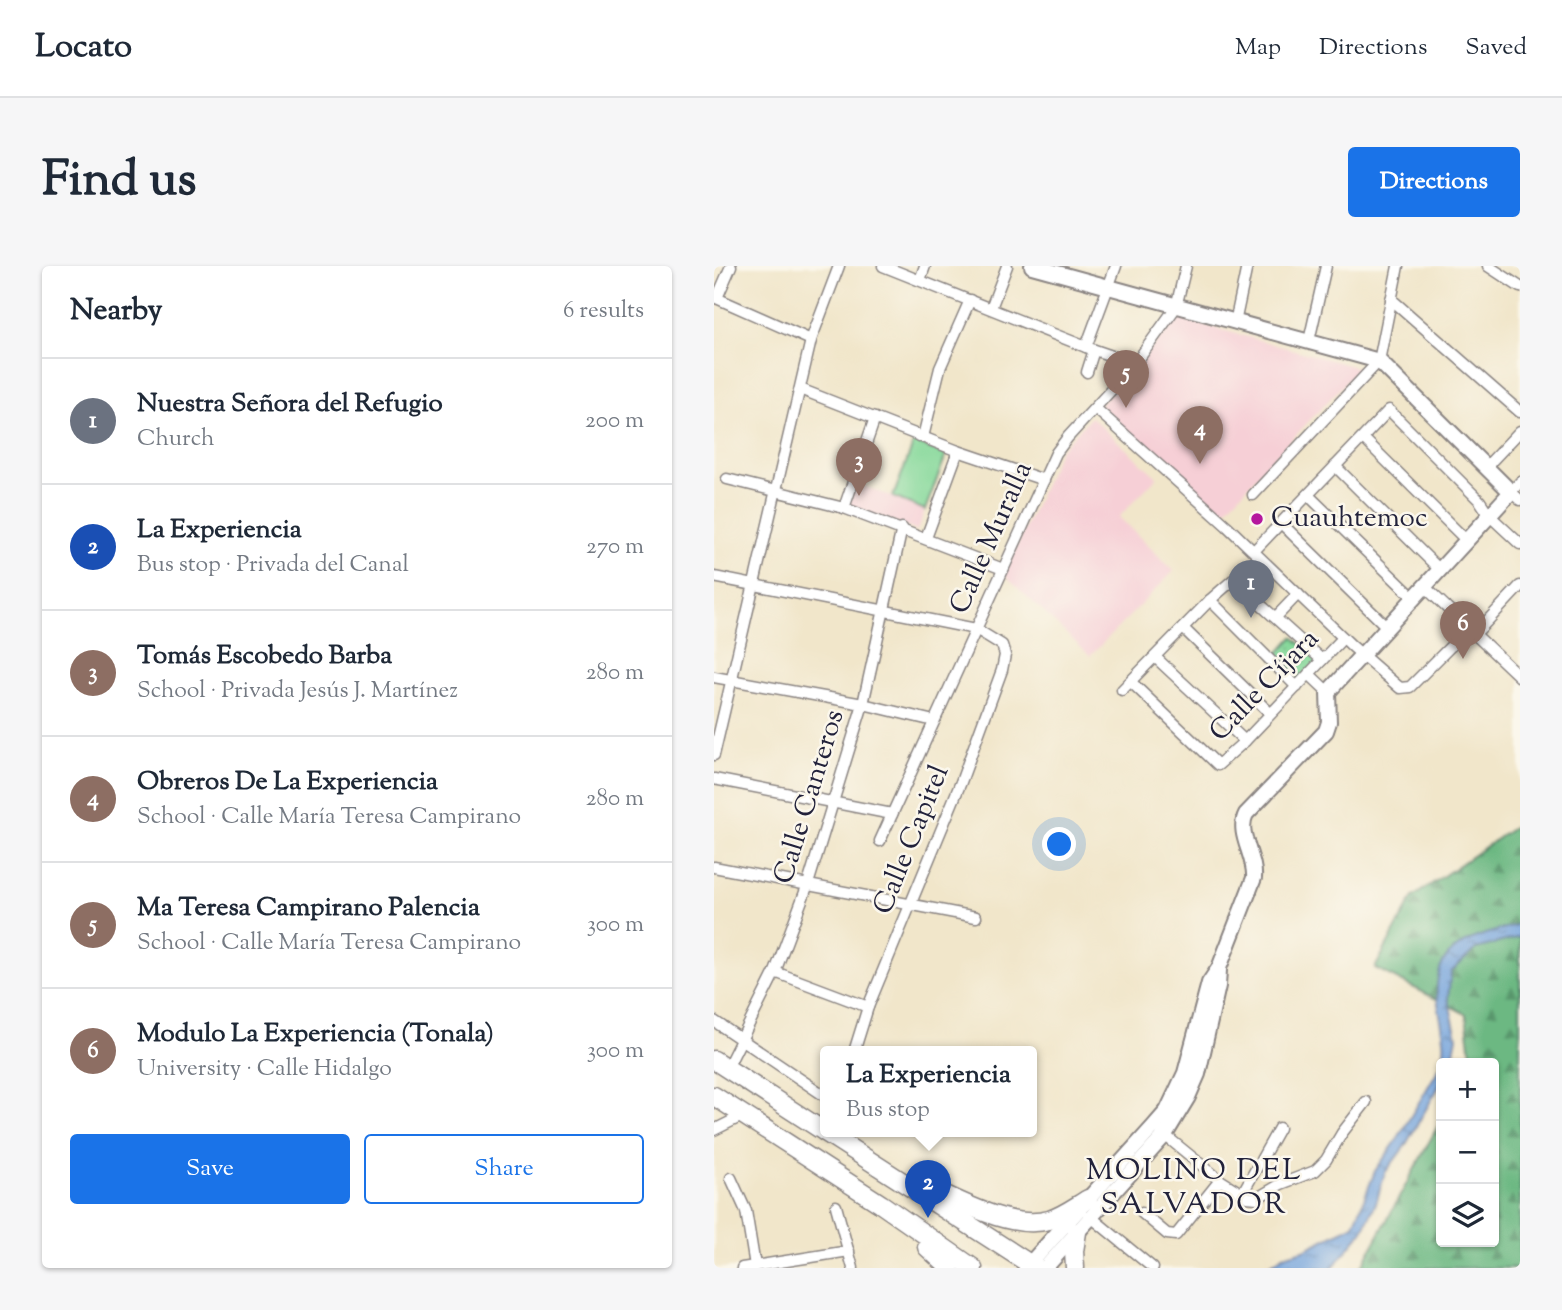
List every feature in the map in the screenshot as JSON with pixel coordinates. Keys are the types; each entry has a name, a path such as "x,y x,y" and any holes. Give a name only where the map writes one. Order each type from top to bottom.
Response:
{"highway":[{"path":"721,1064 820,1126"},
{"path":"714,1096 881,1204 973,1268"},
{"path":"836,1137 1034,1267"},
{"path":"888,1173 918,1182 989,1213 1024,1221 1052,1219 1088,1199"},
{"path":"881,1204 950,1268"},
{"path":"1075,1268 1077,1232"}],"street":[{"path":"731,266 715,297 811,340"},
{"path":"714,755 719,713 732,680 811,340 839,266"},
{"path":"883,266 1135,364"},
{"path":"920,280 925,266"},
{"path":"991,308 1007,266"},
{"path":"1032,266 1378,361 1486,467 1518,492 1490,516 1328,692 1329,722 1326,731 1246,814 1242,821 1254,863 1254,878 1219,968 1209,983 1185,1073 1160,1130 1091,1217 1034,1267"},
{"path":"1087,372 1090,348 1107,287 1116,266"},
{"path":"1175,307 1186,266"},
{"path":"1235,323 1247,266"},
{"path":"1309,341 1325,266"},
{"path":"1253,495 1378,361 1398,266"},
{"path":"1488,266 1520,287"},
{"path":"1391,299 1520,412"},
{"path":"923,437 940,368 970,300"},
{"name":"Calle Muralla","path":"880,841 1061,444 1135,364 1175,307"},
{"path":"800,389 958,451 1044,480"},
{"path":"1095,408 1254,551 1343,638 1400,688 1410,687 1520,586"},
{"path":"1254,551 1389,410 1520,544"},
{"path":"844,508 875,418"},
{"path":"1486,467 1520,431"},
{"path":"1363,438 1467,541"},
{"path":"926,538 958,451"},
{"path":"1335,467 1440,570"},
{"path":"727,479 844,508 902,528 1003,569"},
{"path":"1308,495 1415,598"},
{"path":"1281,523 1387,627"},
{"name":"Calle Canteros","path":"721,1064 742,1038 775,972 808,884 863,704 902,528"},
{"path":"714,577 976,629"},
{"path":"1245,741 1155,657 1233,580 1322,660"},
{"path":"1425,586 1520,677"},
{"path":"1276,617 1298,594"},
{"path":"1210,600 1297,687"},
{"path":"1183,628 1270,713"},
{"name":"Calle Capitel","path":"856,1046 868,1007 961,782 1005,655 1002,645 976,629"},
{"name":"Calle Cíjara","path":"1155,657 1126,686 1218,765 1245,741 1343,638"},
{"path":"1309,674 1328,692"},
{"path":"714,677 863,704 934,721"},
{"path":"714,779 892,814"},
{"path":"714,867 976,917"},
{"path":"775,972 868,1007"},
{"path":"714,1021 820,1093"},
{"path":"1160,1130 1220,1180 1247,1197 1257,1198 1281,1184 1315,1171 1326,1160 1342,1133 1366,1102"},
{"path":"714,1130 745,1115"},
{"path":"1242,1194 1279,1128"},
{"path":"1034,1267 1088,1199 1160,1130"},
{"path":"731,1178 746,1211 755,1266"},
{"path":"1142,1213 1167,1234 1176,1235 1220,1180"},
{"path":"836,1206 853,1268"},
{"path":"1091,1217 1153,1268"},
{"path":"742,1268 849,1251"}],"shaded area":[{"path":"1179,318 1359,368 1221,515 1099,406"},
{"path":"1091,417 1157,477 1119,517 1174,571 1090,656 1004,575 1059,451"},
{"path":"856,483 925,510 917,531 848,506"}],"green space":[{"path":"914,442 946,455 925,510 893,497"},
{"path":"1293,637 1319,661 1296,685 1273,659"},
{"path":"1517,825 1520,827 1520,1268 1361,1268 1436,1129 1436,1247 1499,1247 1499,1058 1471,1058 1466,1014 1375,968 1413,897"}],"water":[{"path":"1520,924 1520,937 1476,949 1451,972 1448,998 1457,1037 1453,1058 1443,1058 1444,1039 1437,992 1439,974 1444,960 1454,950 1483,935"},
{"path":"1436,1073 1436,1092 1405,1146 1385,1173 1376,1203 1363,1231 1332,1268 1266,1268 1283,1256 1304,1250 1354,1225 1375,1171 1395,1143"}],"place":[{"name":"Ma Teresa Campirano Palencia","path":"1126,408"},
{"name":"Obreros De La Experiencia","path":"1200,464"},
{"name":"Tomás Escobedo Barba","path":"859,496"},
{"name":"Cuauhtemoc","path":"1257,519"},
{"name":"Nuestra Señora del Refugio","path":"1251,618"},
{"name":"Modulo La Experiencia (Tonala)","path":"1463,659"},
{"name":"La Experiencia","path":"928,1218"}],"district":[{"name":"MOLINO DEL SALVADOR","path":"1194,1188"}]}
